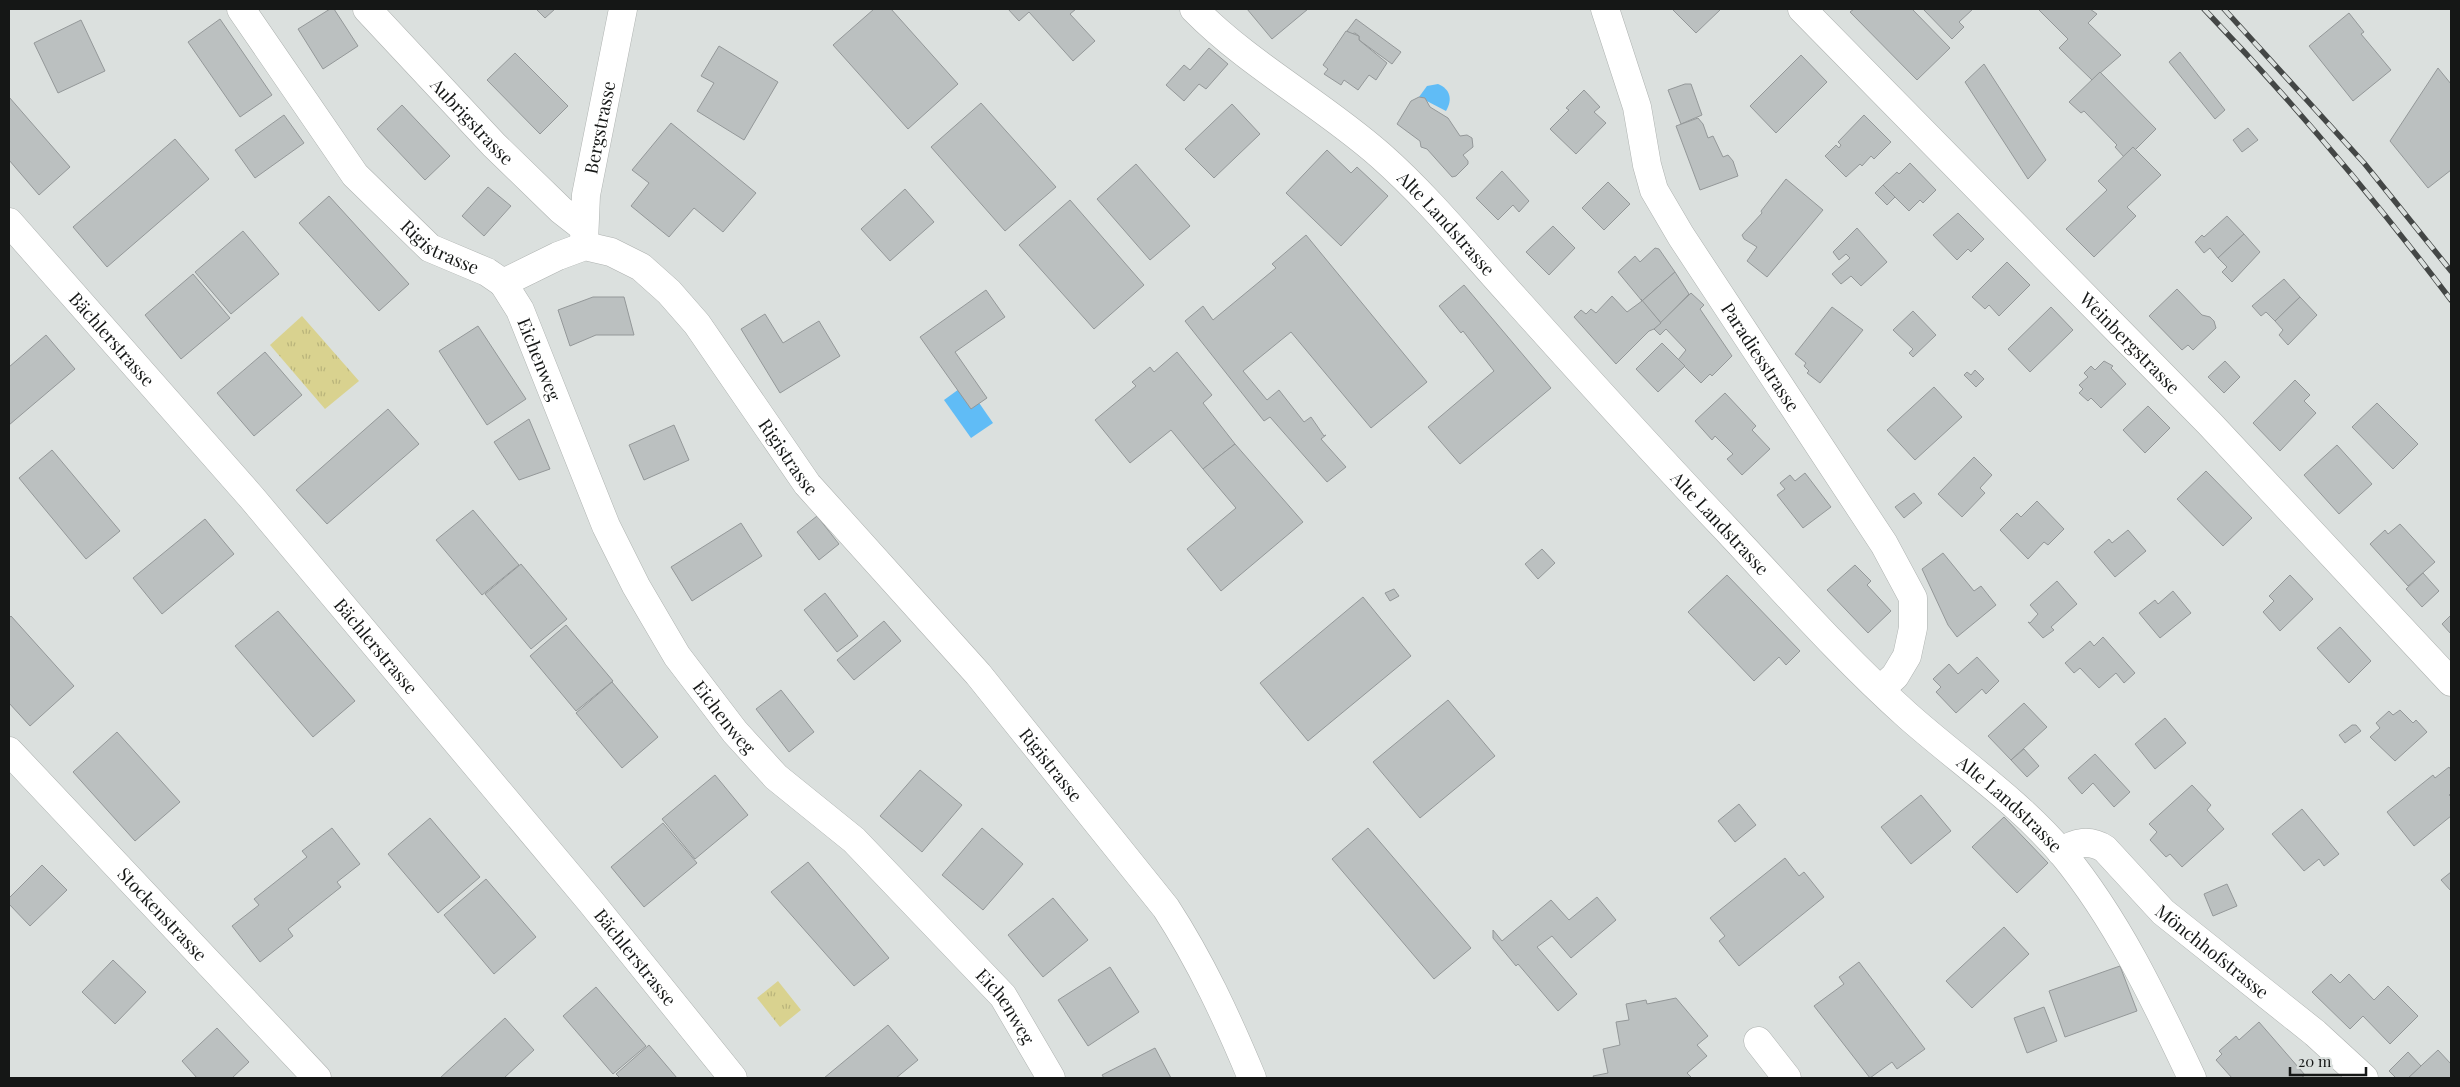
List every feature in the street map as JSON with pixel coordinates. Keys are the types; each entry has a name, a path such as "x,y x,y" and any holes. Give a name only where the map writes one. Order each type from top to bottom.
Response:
{"street":[{"name":"Rigistrasse","path":"241,9 356,175 430,248 487,272 504,283"},
{"name":"Aubrigstrasse","path":"367,9 494,145 561,210 584,237"},
{"name":"Bergstrasse","path":"584,237 586,195 623,9"},
{"name":"Alte Landstrasse","path":"1194,9 1206,22 1264,68 1378,154 1420,195 1640,438 1816,625 1907,715 2020,809 2061,852 2098,900 2115,928 2154,999 2192,1078"},
{"name":"Paradiesstrasse","path":"1605,9 1637,106 1647,165 1654,190 1681,236 1884,544 1913,598 1913,628 1907,656 1895,676 1881,689"},
{"name":"Weinbergstrasse","path":"1802,9 2210,424 2451,682"},
{"name":"Bächlerstrasse","path":"9,222 258,506 591,902 733,1078"},
{"name":"Rigistrasse","path":"584,237 641,267 669,292 697,324 807,484 978,674 1166,908 1192,947 1215,991 1252,1078"},
{"path":"504,283 558,256 584,237"},
{"name":"Eichenweg","path":"504,283 520,310 606,526 636,586 678,656 735,732 776,777 854,840 1002,996 1051,1078"},
{"name":"Stockenstrasse","path":"9,750 317,1078"},
{"name":"Mönchhofstrasse","path":"2061,852 2078,843 2098,845 2105,849 2162,912 2315,1033 2364,1078"},
{"path":"1758,1041 1787,1078"}],"green space":[{"path":"302,316 359,381 325,409 270,345"},
{"path":"778,981 801,1010 780,1027 757,998"}],"water":[{"path":"1438,84 1449,95 1450,99 1446,111 1419,97 1427,86"},
{"path":"966,384 993,423 971,438 944,400"}],"building":[{"path":"330,9 334,9 358,46 323,69 298,29"},
{"path":"536,9 555,9 545,18"},
{"path":"874,9 891,9 958,84 908,129 833,45"},
{"path":"1008,9 1076,9 1070,14 1095,41 1073,61 1029,12 1019,21"},
{"path":"1247,9 1308,9 1272,39"},
{"path":"1672,9 1721,9 1696,33"},
{"path":"1854,9 1912,9 1950,48 1917,80 1850,12"},
{"path":"1925,9 1973,9 1959,22 1964,27 1952,39"},
{"path":"2038,9 2090,9 2097,14 2088,23 2121,55 2092,80 2059,48 2068,39"},
{"path":"2349,13 2364,32 2361,34 2391,70 2353,101 2309,46"},
{"path":"220,19 272,95 240,117 188,42"},
{"path":"1356,19 1401,52 1392,64 1359,40 1359,36 1355,33 1351,34 1347,31"},
{"path":"81,20 105,71 58,93 34,43"},
{"path":"1346,31 1359,36 1359,40 1387,63 1376,80 1369,75 1358,90 1344,80 1341,85 1324,74 1328,69 1323,65"},
{"path":"719,46 778,82 744,140 697,111 714,83 701,76"},
{"path":"1209,48 1228,64 1206,89 1199,84 1184,101 1166,85 1184,65 1190,70"},
{"path":"2180,52 2225,110 2215,119 2169,62"},
{"path":"515,53 568,106 540,134 487,80"},
{"path":"1801,55 1827,82 1776,133 1750,106"},
{"path":"1984,64 2046,160 2028,179 1965,82"},
{"path":"2438,68 2451,84 2451,170 2428,188 2390,141"},
{"path":"2100,72 2156,129 2135,150 2133,147 2124,157 2115,147 2117,145 2084,111 2081,113 2069,102"},
{"path":"1685,84 1691,84 1702,115 1681,124 1668,90"},
{"path":"1584,90 1600,107 1594,112 1606,123 1576,154 1550,129 1569,110 1566,108"},
{"path":"9,97 70,167 39,195 9,160"},
{"path":"1419,97 1425,98 1430,107 1448,118 1460,136 1467,135 1472,138 1473,147 1463,155 1468,164 1456,176 1452,177 1427,149 1421,147 1420,141 1397,124 1411,101"},
{"path":"981,103 1056,187 1005,231 931,147"},
{"path":"1232,104 1260,134 1214,178 1185,149"},
{"path":"402,105 450,156 425,180 377,129"},
{"path":"284,115 304,143 255,178 235,150"},
{"path":"1864,115 1891,142 1874,159 1871,156 1862,166 1860,164 1846,177 1825,156 1836,145 1839,148 1841,145 1838,142"},
{"path":"1698,118 1703,124 1708,138 1713,136 1723,157 1728,155 1733,161 1738,176 1700,190 1676,126"},
{"path":"671,123 756,193 723,232 694,208 669,237 631,206 649,183 632,170"},
{"path":"2248,128 2258,140 2242,152 2233,140"},
{"path":"175,139 209,179 107,267 73,227"},
{"path":"2133,147 2161,175 2127,207 2136,216 2094,257 2066,229 2107,190 2098,181"},
{"path":"1327,150 1351,173 1357,167 1388,196 1341,246 1286,193"},
{"path":"1910,163 1936,190 1923,203 1920,200 1909,211 1883,185 1897,172 1899,174"},
{"path":"1136,164 1190,226 1150,260 1097,199"},
{"path":"1502,171 1529,201 1519,212 1513,205 1498,220 1476,198"},
{"path":"1786,179 1823,210 1767,277 1747,261 1757,247 1744,239 1742,235 1762,213 1761,211"},
{"path":"1608,182 1630,204 1604,230 1582,208"},
{"path":"1883,185 1895,197 1887,205 1875,193"},
{"path":"488,187 511,206 484,236 462,216"},
{"path":"905,189 934,222 890,261 861,229"},
{"path":"329,196 409,284 379,311 299,223"},
{"path":"1070,200 1144,285 1094,329 1019,245"},
{"path":"1958,213 1984,239 1971,252 1968,249 1957,260 1933,235"},
{"path":"2227,216 2244,234 2218,258 2210,248 2204,253 2195,242 2202,235 2204,237"},
{"path":"1553,226 1575,248 1549,275 1526,252"},
{"path":"1857,228 1887,262 1861,286 1851,276 1841,284 1832,274 1850,258 1846,254 1839,260 1833,252"},
{"path":"243,231 279,274 231,314 195,272"},
{"path":"2244,234 2260,252 2232,282 2222,272 2227,267 2218,258"},
{"path":"1306,235 1427,382 1371,428 1291,332 1243,371 1267,400 1279,390 1304,422 1311,417 1324,436 1326,435 1321,439 1346,467 1327,482 1270,417 1264,421 1185,321 1203,306 1213,320 1276,268 1272,264"},
{"path":"1655,248 1659,249 1675,272 1642,301 1618,272 1635,256 1640,262"},
{"path":"2007,262 2030,285 1999,316 1989,305 1985,309 1972,297"},
{"path":"1675,272 1689,294 1661,323 1642,301"},
{"path":"193,274 230,318 181,359 145,315"},
{"path":"2284,279 2300,297 2275,321 2266,312 2261,316 2252,306"},
{"path":"1464,285 1551,388 1460,464 1428,427 1494,371 1463,331 1461,333 1439,306"},
{"path":"2177,289 2202,315 2210,317 2214,321 2216,328 2193,350 2188,345 2182,350 2149,316"},
{"path":"986,290 1005,317 955,352 987,398 971,409 920,337"},
{"path":"1691,293 1704,305 1700,309 1732,356 1712,376 1710,374 1701,383 1678,360 1686,350 1666,329 1660,335 1654,329"},
{"path":"1612,296 1627,312 1642,301 1641,299 1661,323 1649,331 1616,364 1574,317 1581,310 1586,314 1591,309 1596,313"},
{"path":"593,297 624,297 634,335 596,335 570,346 558,310"},
{"path":"2300,297 2317,315 2288,345 2279,335 2283,330 2275,321"},
{"path":"1832,307 1863,330 1820,383 1807,373 1809,371 1804,366 1806,363 1795,354"},
{"path":"2051,307 2073,330 2030,372 2008,349"},
{"path":"1913,311 1936,335 1913,357 1909,353 1913,349 1893,330"},
{"path":"765,314 783,343 819,321 840,356 780,393 741,329"},
{"path":"478,326 526,399 487,425 439,351"},
{"path":"46,335 75,369 9,425 9,367"},
{"path":"1662,343 1685,366 1658,392 1636,369"},
{"path":"265,352 302,395 254,436 217,393"},
{"path":"1177,352 1212,395 1203,403 1235,444 1203,469 1171,430 1130,463 1095,420 1136,386 1132,382 1150,367 1154,372"},
{"path":"2104,361 2113,366 2111,368 2126,384 2101,408 2091,398 2088,401 2079,393 2083,389 2079,385 2088,377 2084,373 2091,366 2095,370"},
{"path":"2225,361 2240,377 2224,393 2208,377"},
{"path":"1975,370 1984,379 1976,387 1964,375 1967,372 1971,375"},
{"path":"2295,380 2310,395 2304,401 2316,413 2280,451 2253,423"},
{"path":"1934,387 1962,417 1915,460 1887,430"},
{"path":"1725,393 1756,426 1752,430 1770,449 1742,475 1727,459 1733,454 1715,436 1712,440 1695,421"},
{"path":"2377,403 2418,444 2393,469 2352,427"},
{"path":"2148,406 2170,428 2145,453 2123,430"},
{"path":"388,409 419,444 327,524 296,490"},
{"path":"529,419 550,469 519,480 494,442"},
{"path":"674,425 689,460 644,480 629,445"},
{"path":"1235,444 1303,522 1221,591 1187,549 1236,508 1203,469"},
{"path":"2337,445 2372,484 2339,514 2304,475"},
{"path":"52,450 120,531 86,559 19,478"},
{"path":"1974,457 1992,475 1980,488 1985,493 1962,517 1938,494"},
{"path":"2206,471 2252,518 2223,546 2177,499"},
{"path":"1805,473 1831,507 1803,528 1777,495 1785,489 1780,483 1790,475 1795,481"},
{"path":"1914,493 1922,503 1904,518 1895,507"},
{"path":"2037,501 2064,529 2048,545 2044,542 2028,559 2000,530 2017,513 2021,517"},
{"path":"473,510 519,565 482,595 436,540"},
{"path":"817,516 839,544 819,560 797,532"},
{"path":"205,519 234,554 162,614 133,578"},
{"path":"741,523 762,556 692,601 671,567"},
{"path":"2400,524 2435,562 2408,586 2370,544 2385,530 2388,534"},
{"path":"2128,530 2146,551 2115,577 2094,552 2109,539 2112,543"},
{"path":"1542,549 1555,563 1538,579 1525,564"},
{"path":"1943,553 1974,591 1981,586 1996,605 1957,637 1948,625 1922,569"},
{"path":"521,564 567,619 531,649 485,594"},
{"path":"1855,565 1871,581 1867,585 1891,611 1868,633 1827,590"},
{"path":"2423,573 2439,591 2422,607 2406,589"},
{"path":"1727,575 1800,651 1786,665 1779,657 1754,681 1688,612"},
{"path":"2290,575 2313,599 2280,631 2263,612 2274,601 2269,596"},
{"path":"2057,581 2077,604 2051,627 2054,630 2043,638 2028,622 2030,623 2038,614 2030,605"},
{"path":"1394,589 1399,596 1390,601 1385,593"},
{"path":"2173,591 2191,613 2160,638 2139,613 2155,600 2158,604"},
{"path":"825,593 858,636 837,652 804,610"},
{"path":"1363,597 1411,656 1308,741 1260,683"},
{"path":"278,611 355,701 313,737 235,646"},
{"path":"2451,615 2451,634 2442,624"},
{"path":"11,616 74,686 30,726 9,703 9,618"},
{"path":"884,621 901,641 854,680 837,660"},
{"path":"566,625 613,681 576,711 530,656"},
{"path":"2340,627 2371,661 2349,683 2317,648"},
{"path":"2103,637 2135,673 2124,683 2116,673 2099,688 2080,668 2074,673 2065,663 2090,641 2094,646"},
{"path":"1977,657 1999,681 1986,694 1982,689 1956,713 1936,692 1941,687 1933,679 1949,664 1958,674"},
{"path":"612,682 658,737 622,768 576,713"},
{"path":"781,690 814,732 789,752 756,709"},
{"path":"1448,700 1495,756 1420,818 1373,762"},
{"path":"2024,703 2047,727 2011,760 1988,736"},
{"path":"2400,710 2413,723 2416,720 2427,732 2395,761 2370,737 2380,728 2376,723 2389,711 2393,715"},
{"path":"2165,718 2186,743 2155,769 2135,744"},
{"path":"2352,725 2356,725 2361,731 2345,743 2339,735"},
{"path":"117,732 180,802 135,841 73,772"},
{"path":"2024,749 2039,766 2027,777 2011,760"},
{"path":"2095,754 2130,792 2114,807 2093,783 2082,794 2068,778"},
{"path":"2449,767 2451,770 2451,793 2449,795 2451,797 2451,816 2414,846 2387,812 2433,775 2435,778"},
{"path":"920,770 962,805 922,852 880,816"},
{"path":"715,775 748,815 695,859 662,819"},
{"path":"2192,785 2211,805 2207,810 2224,829 2182,867 2170,854 2166,857 2150,840 2157,832 2149,824"},
{"path":"1921,795 1951,831 1911,864 1881,827"},
{"path":"1739,804 1756,825 1735,842 1718,821"},
{"path":"2302,809 2339,854 2324,866 2319,859 2304,871 2272,834"},
{"path":"2004,817 2048,863 2017,893 1972,847"},
{"path":"430,818 480,877 438,913 388,854"},
{"path":"663,823 697,863 644,907 611,867"},
{"path":"332,828 360,864 337,882 341,887 288,929 293,936 260,962 232,926 259,905 254,899 307,857 302,851"},
{"path":"982,828 1023,864 983,910 942,875"},
{"path":"1368,828 1471,948 1434,979 1332,859"},
{"path":"1785,858 1799,876 1804,872 1824,897 1739,966 1719,941 1725,936 1710,918"},
{"path":"808,862 889,958 854,986 771,892"},
{"path":"42,865 67,890 30,926 9,904 9,898"},
{"path":"2451,872 2451,891 2441,880"},
{"path":"486,879 536,937 494,974 444,915"},
{"path":"2227,884 2237,906 2213,916 2204,894"},
{"path":"1597,897 1616,920 1571,958 1552,936 1537,947 1577,994 1558,1011 1493,938 1493,930 1502,941 1551,900 1569,920"},
{"path":"1053,898 1088,940 1043,977 1008,935"},
{"path":"2004,927 2029,954 1972,1008 1946,981"},
{"path":"113,960 146,992 115,1024 82,992"},
{"path":"1859,962 1925,1049 1897,1069 1892,1062 1870,1078 1814,1006 1844,984 1839,977"},
{"path":"2120,966 2137,1011 2065,1037 2049,991"},
{"path":"1110,967 1139,1012 1088,1046 1058,1000"},
{"path":"2331,974 2340,983 2349,974 2374,1000 2388,986 2418,1016 2390,1044 2363,1016 2350,1029 2312,992"},
{"path":"596,987 646,1046 613,1074 563,1016"},
{"path":"1676,998 1708,1036 1697,1045 1707,1056 1687,1073 1692,1078 1594,1078 1593,1076 1608,1073 1603,1049 1620,1045 1616,1022 1629,1020 1626,1004 1646,1000 1647,1004"},
{"path":"2044,1007 2057,1041 2027,1053 2014,1018"},
{"path":"505,1018 534,1050 504,1078 440,1078"},
{"path":"2259,1022 2305,1075 2301,1078 2232,1078 2216,1060 2222,1054 2219,1051 2236,1036 2239,1040"},
{"path":"888,1025 918,1060 896,1078 824,1078"},
{"path":"217,1028 249,1062 232,1078 197,1078 182,1061"},
{"path":"649,1045 677,1078 620,1078 616,1074"},
{"path":"1155,1048 1171,1078 1104,1078 1102,1075"},
{"path":"2438,1050 2451,1064 2451,1078 2408,1078"},
{"path":"2408,1052 2421,1066 2408,1078 2396,1078 2389,1071"}],"railway":[{"path":"2204,9 2332,151 2451,300"},
{"path":"2224,9 2364,163 2451,271"}]}
